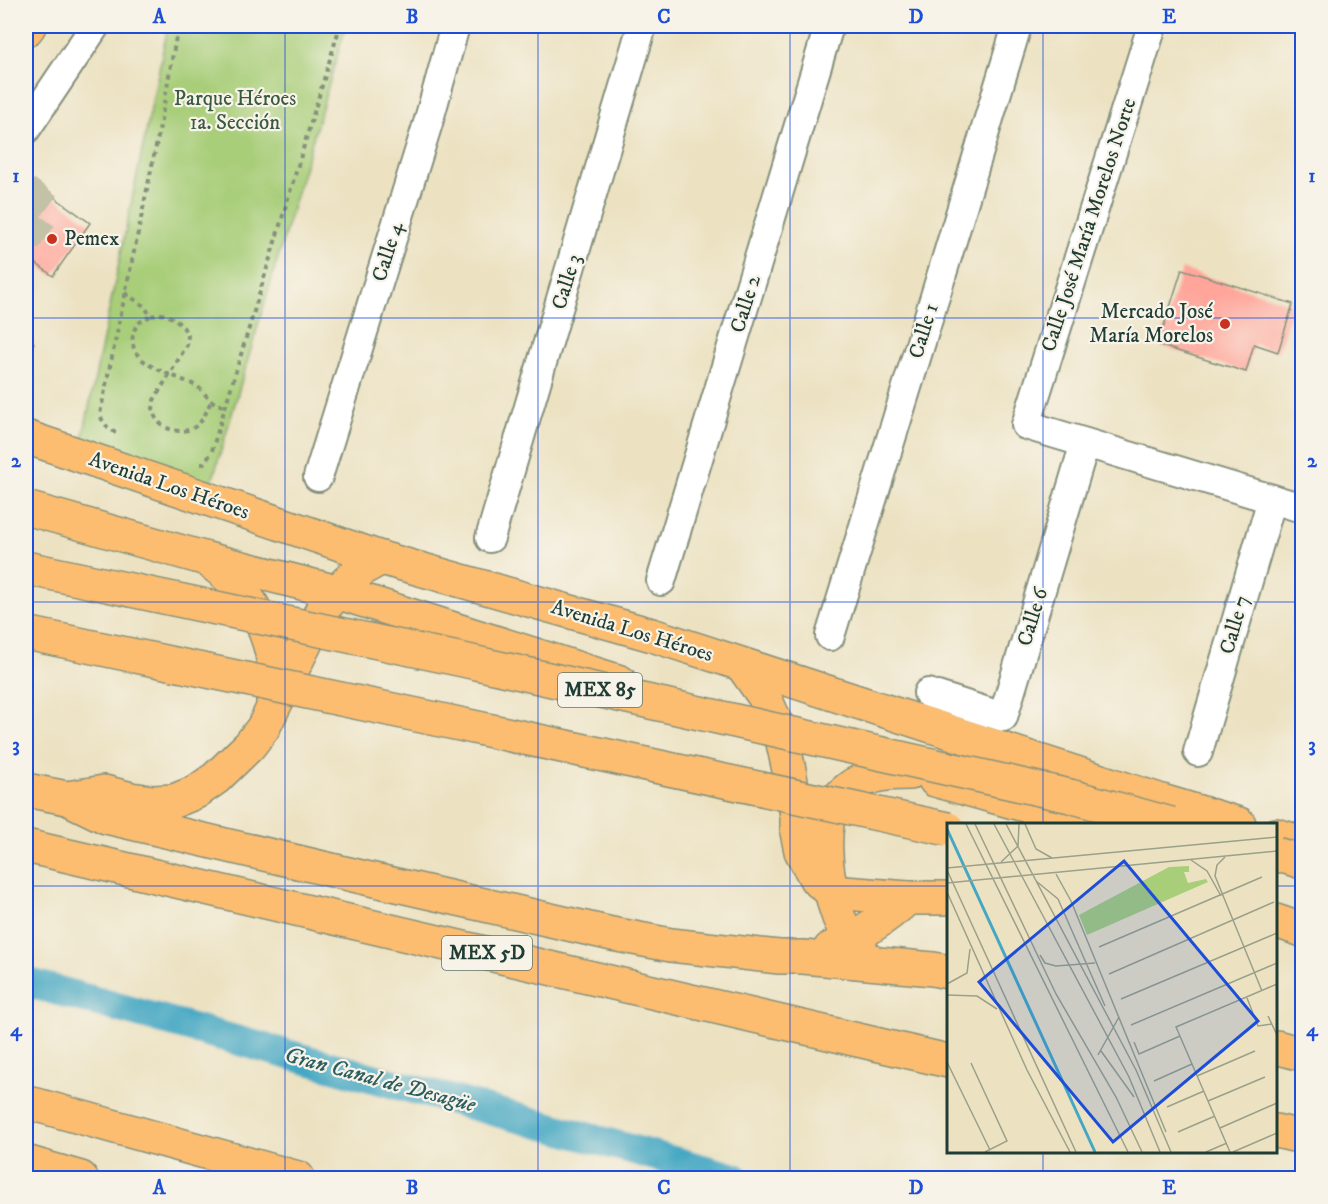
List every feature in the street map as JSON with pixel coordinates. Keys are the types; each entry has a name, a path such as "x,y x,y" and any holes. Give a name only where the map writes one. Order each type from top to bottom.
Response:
{"main road":[{"path":"26,30 29,26"},
{"name":"Avenida Los Héroes","path":"26,437 381,558 652,635 1233,823"},
{"path":"26,508 207,559 336,592 781,734 1085,823"},
{"path":"67,798 104,792 153,802 174,801 196,792 216,778 249,746 262,728 321,612 336,592 365,567 381,558"},
{"path":"207,559 242,591 265,631 274,669 275,689 272,709"},
{"name":"MEX 85","path":"26,568 533,675 1070,796 1164,823"},
{"path":"26,633 947,830"},
{"path":"742,664 764,696 781,734 797,816 797,832 801,850 816,879 832,892 908,898 947,898"},
{"path":"873,963 850,940 828,881 826,838 829,815 840,796 849,787 870,777 888,773 909,773"},
{"path":"26,790 67,798 106,817 612,934 671,945 947,972"},
{"path":"1277,836 1302,843"},
{"name":"MEX 5D","path":"26,846 947,1061"},
{"path":"1277,854 1302,857"},
{"path":"1277,855 1302,862"},
{"path":"803,957 829,950 850,940 873,926 908,898"},
{"path":"1277,922 1302,930"},
{"path":"1277,945 1302,952"},
{"path":"1277,1048 1302,1054"},
{"path":"26,1102 298,1179"},
{"path":"1277,1131 1302,1137"},
{"path":"26,1162 81,1179"}],"street":[{"path":"26,129 95,26"},
{"name":"Calle 4","path":"318,477 428,123 455,26"},
{"name":"Calle 3","path":"490,538 642,26"},
{"name":"Calle 2","path":"661,581 829,26"},
{"name":"Calle 1","path":"830,636 1017,26"},
{"name":"Calle José María Morelos Norte","path":"1085,443 1026,425 1152,26"},
{"path":"1085,443 1302,508"},
{"name":"Calle 6","path":"928,693 1003,717 1085,443"},
{"name":"Calle 7","path":"1198,752 1272,499"}],"path":[{"path":"121,435 111,430 101,420 100,414 158,137 178,26"},
{"path":"194,465 203,464 211,454 340,26"},
{"path":"125,293 144,306 150,316"},
{"path":"211,401 202,420 194,428 181,431 169,429 158,421 153,411 154,400 170,374 187,345 188,335 173,318 162,314 141,320 134,328 132,340 135,353 144,362 170,374 196,386 205,392 211,401 225,406"}],"green space":[{"name":"Parque Héroes 1a. Sección","path":"168,26 346,26 211,485 82,441"}],"building":[{"name":"Pemex","path":"29,179 90,223 53,276 26,256 26,183"},
{"name":"Mercado José María Morelos","path":"1182,269 1293,304 1278,352 1254,344 1246,372 1158,345"},
{"path":"26,337 34,343 26,355"}],"waterway":[{"name":"Gran Canal de Desagüe","path":"26,982 735,1178"}],"tunnel":[{"path":"26,190 50,208 26,242"}],"place":[{"name":"Pemex","path":"52,239"},
{"name":"Mercado José María Morelos","path":"1225,324"}]}
